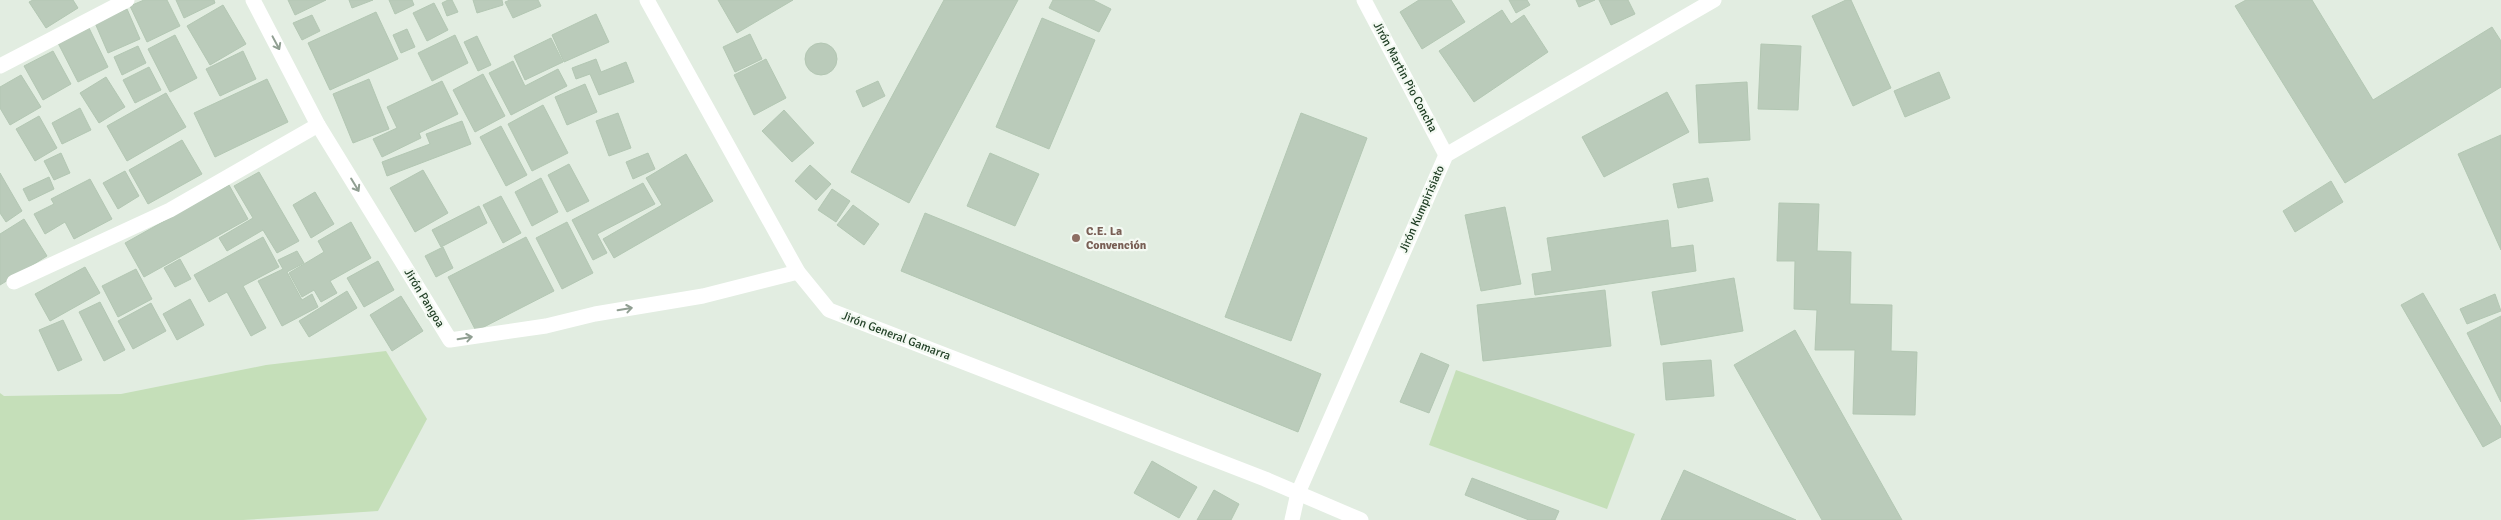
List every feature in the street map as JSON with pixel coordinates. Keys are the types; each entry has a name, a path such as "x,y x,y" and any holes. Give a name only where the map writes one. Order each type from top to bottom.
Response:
{"street":[{"path":"0,66 127,0"},
{"name":"Jirón Pangoa","path":"253,0 318,125 450,340 546,326 596,314 704,296 798,272"},
{"name":"Jirón General Gamarra","path":"647,0 798,272 829,310 1298,493 1361,520"},
{"name":"Jirón Martin Pio Concha","path":"1364,0 1446,155"},
{"name":"Jirón Kumpirisiato","path":"1292,520 1298,493 1446,155 1714,0"},
{"path":"14,282 170,210 318,125"}],"green space":[{"path":"386,351 427,419 378,511 243,520 0,520 0,393 4,396 121,394 266,365"},
{"path":"1456,370 1635,434 1607,509 1429,445"}],"building":[{"path":"33,0 73,0 78,8 46,28 29,2"},
{"path":"144,0 167,0 180,26 147,42 130,6"},
{"path":"176,0 214,0 215,3 184,18"},
{"path":"288,0 326,0 295,15"},
{"path":"349,0 373,0 352,8"},
{"path":"389,0 412,0 414,5 395,14"},
{"path":"452,0 458,12 447,16 442,3"},
{"path":"473,0 502,0 503,5 477,13"},
{"path":"510,0 538,0 541,6 513,18 505,2"},
{"path":"718,0 793,0 737,33"},
{"path":"944,0 1018,0 909,203 851,172"},
{"path":"1053,0 1093,0 1111,9 1099,32 1049,8"},
{"path":"1419,0 1451,0 1465,22 1422,49 1400,12"},
{"path":"1509,0 1527,0 1530,5 1516,13"},
{"path":"1576,0 1595,0 1579,7"},
{"path":"1599,0 1628,0 1635,14 1611,25"},
{"path":"1846,0 1851,0 1891,88 1853,106 1812,16"},
{"path":"2246,0 2312,0 2373,100 2492,27 2501,41 2501,87 2345,183 2235,6"},
{"path":"434,3 448,30 427,41 413,13"},
{"path":"223,5 246,44 210,65 187,26"},
{"path":"127,9 140,39 108,53 95,23"},
{"path":"1502,10 1511,24 1524,15 1548,52 1474,102 1439,51"},
{"path":"376,12 398,59 330,90 308,43"},
{"path":"596,14 609,42 564,62 552,35"},
{"path":"312,15 320,31 302,40 293,23"},
{"path":"1042,18 1095,40 1049,149 996,127"},
{"path":"89,28 108,67 78,82 58,43"},
{"path":"407,29 415,47 401,53 393,35"},
{"path":"750,34 762,59 735,72 723,47"},
{"path":"175,35 197,78 170,92 148,49"},
{"path":"455,35 468,63 432,81 418,53"},
{"path":"477,36 491,65 478,71 464,42"},
{"path":"551,38 563,62 525,80 514,56"},
{"path":"821,43 833,47 837,59 833,71 821,75 809,71 805,59 809,47"},
{"path":"1761,44 1801,46 1798,110 1758,109"},
{"path":"138,46 146,63 122,75 114,57"},
{"path":"53,51 71,84 43,100 24,66"},
{"path":"243,51 256,79 220,96 206,69"},
{"path":"596,59 601,72 626,62 634,82 599,95 590,74 576,79 572,68"},
{"path":"766,59 786,98 754,115 734,75"},
{"path":"513,61 525,86 558,69 567,86 511,115 489,73"},
{"path":"149,67 161,90 135,103 123,80"},
{"path":"1939,72 1950,98 1905,117 1894,91"},
{"path":"483,74 505,116 475,132 453,90"},
{"path":"21,75 41,107 10,125 0,108 0,87"},
{"path":"106,77 125,107 99,123 80,93"},
{"path":"267,79 288,122 215,157 194,113"},
{"path":"369,79 389,129 353,143 333,94"},
{"path":"442,81 458,114 419,133 421,138 382,157 373,139 397,128 387,107"},
{"path":"878,81 885,96 863,107 856,91"},
{"path":"1747,82 1750,140 1699,143 1696,85"},
{"path":"585,84 597,112 567,125 555,97"},
{"path":"1667,92 1689,132 1604,177 1582,137"},
{"path":"166,93 186,127 127,161 107,126"},
{"path":"543,105 568,153 532,171 508,124"},
{"path":"80,108 91,130 62,144 52,123"},
{"path":"784,110 814,143 792,162 762,131"},
{"path":"618,113 631,148 609,156 596,121"},
{"path":"1301,113 1367,138 1291,341 1225,317"},
{"path":"39,116 57,148 35,161 16,129"},
{"path":"462,121 471,144 387,176 382,162 430,144 426,134"},
{"path":"501,126 527,175 506,186 480,137"},
{"path":"2501,135 2501,250 2458,154"},
{"path":"182,140 202,174 148,204 129,170"},
{"path":"61,153 70,173 54,180 44,161"},
{"path":"648,153 655,169 633,179 626,162"},
{"path":"990,153 1039,174 1015,226 967,206"},
{"path":"686,154 713,201 614,258 603,239 662,205 646,178"},
{"path":"569,164 589,201 567,212 548,175"},
{"path":"810,165 831,184 816,200 795,181"},
{"path":"423,170 448,213 415,232 390,188"},
{"path":"125,171 139,196 118,209 103,183"},
{"path":"259,172 299,241 277,253 263,230 227,251 219,238 253,218 234,186"},
{"path":"0,173 22,211 6,222 0,213"},
{"path":"49,177 54,189 29,201 23,189"},
{"path":"541,178 558,212 532,226 515,192"},
{"path":"1708,178 1713,201 1678,208 1673,184"},
{"path":"90,179 112,219 74,239 65,222 45,234 34,214 54,204 51,199"},
{"path":"2331,181 2343,202 2295,232 2283,211"},
{"path":"643,183 655,204 597,234 607,253 593,260 572,220"},
{"path":"229,185 248,219 144,277 125,243"},
{"path":"832,189 850,201 836,222 818,210"},
{"path":"315,192 334,224 311,238 293,205"},
{"path":"501,196 521,233 503,243 483,205"},
{"path":"1779,203 1819,204 1817,251 1851,252 1850,304 1892,305 1891,351 1917,352 1915,415 1853,414 1855,350 1815,350 1817,310 1794,309 1795,261 1777,261"},
{"path":"853,205 879,224 864,245 837,225"},
{"path":"479,206 487,223 441,247 432,230"},
{"path":"1505,207 1521,284 1481,291 1465,215"},
{"path":"925,213 1321,374 1298,432 901,271"},
{"path":"24,219 47,256 0,285 0,234"},
{"path":"1668,220 1671,248 1693,245 1696,271 1535,295 1532,274 1552,271 1547,238"},
{"path":"351,222 371,258 330,281 337,293 321,302 314,290 302,297 289,273 324,252 318,241"},
{"path":"567,222 593,273 562,289 536,238"},
{"path":"263,237 279,267 243,286 266,328 251,336 227,292 209,302 194,275"},
{"path":"526,237 554,291 476,331 448,277"},
{"path":"443,247 453,268 436,277 425,256"},
{"path":"297,251 304,263 287,272 302,300 312,294 318,307 282,326 258,281 283,269 278,260"},
{"path":"180,259 191,279 175,287 164,268"},
{"path":"378,261 394,290 364,307 347,278"},
{"path":"85,267 100,293 50,321 35,294"},
{"path":"136,269 152,299 118,317 102,286"},
{"path":"1734,278 1743,331 1661,345 1652,292"},
{"path":"1605,290 1611,346 1483,361 1477,305"},
{"path":"347,291 357,308 309,337 299,321"},
{"path":"2423,293 2501,427 2501,437 2483,447 2401,305"},
{"path":"2495,294 2501,311 2467,324 2460,309"},
{"path":"401,296 423,331 392,351 370,315"},
{"path":"190,299 204,325 177,340 163,314"},
{"path":"100,302 125,350 104,361 79,312"},
{"path":"151,303 166,331 133,349 118,321"},
{"path":"2501,316 2501,402 2467,333"},
{"path":"63,320 82,360 58,371 39,330"},
{"path":"1795,330 1902,520 1822,520 1734,365"},
{"path":"1421,353 1449,365 1429,413 1400,402"},
{"path":"1711,360 1714,396 1666,400 1663,363"},
{"path":"1152,461 1197,487 1179,518 1134,493"},
{"path":"1684,470 1796,520 1661,520"},
{"path":"1472,478 1559,511 1555,520 1529,520 1465,495"},
{"path":"1214,490 1239,504 1231,520 1197,520"}],"place":[{"name":"C.E. La Convención","path":"1076,238"}]}
